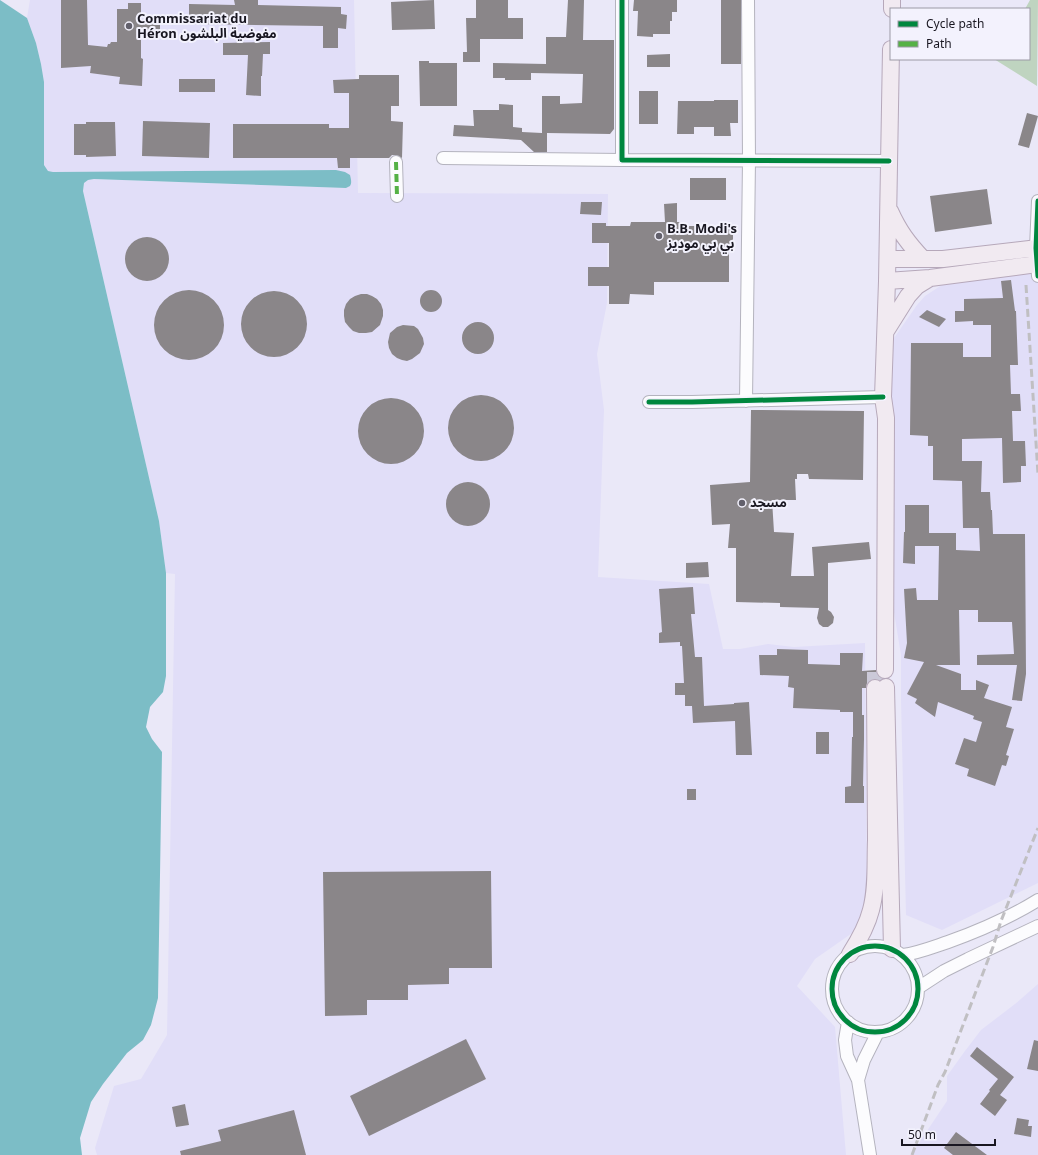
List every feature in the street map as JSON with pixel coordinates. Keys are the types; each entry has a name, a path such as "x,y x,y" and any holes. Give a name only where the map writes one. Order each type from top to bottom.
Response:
{"main road":[{"path":"880,670 881,564 886,418 883,399 888,259 891,60"},
{"path":"888,208 904,237 922,259"},
{"path":"888,259 943,259 968,257 1037,260"},
{"path":"887,281 930,278 1037,260"},
{"path":"886,331 908,296 917,286 930,278"},
{"path":"850,954 866,926 874,895 880,688 897,952"}],"street":[{"path":"622,0 622,160"},
{"path":"746,401 749,160 748,0"},
{"path":"444,158 889,161"},
{"path":"396,162 397,196"},
{"path":"1037,260 1038,201"},
{"path":"649,402 883,399"},
{"path":"897,952 911,965 916,976 918,988 916,1002 913,1009 907,1018 888,1030 878,1032 862,1030 848,1022 841,1015 833,998 832,988 837,969 842,961 850,954 859,948 870,946 881,946 897,952 916,953 1001,921 1038,900"},
{"path":"918,988 944,971 1038,926"},
{"path":"848,1022 845,1040 847,1056 858,1080 870,1155"},
{"path":"858,1080 864,1060 878,1032"}],"shaded area":[{"path":"30,0 354,0 358,193 608,194 607,303 597,354 604,410 598,577 709,584 723,649 740,649 768,644 794,647 865,643 867,896 858,929 815,959 797,986 835,1027 846,1155 97,1155 95,1148 114,1086 141,1079 167,1035 175,574 166,573 159,521 83,191 84,183 88,180 94,179 346,188 351,184 345,173 336,170 48,171 44,165 44,82 36,43 27,18"},
{"path":"1038,268 1038,883 942,930 906,915 901,655 892,600 892,341 925,296 948,281"},
{"path":"1038,984 1038,1155 911,1155 947,1101 947,1076 965,1051 981,1030"}],"green space":[{"path":"1030,0 1038,0 1037,86 996,60 1030,60 1030,8 1026,8"}],"water":[{"path":"0,0 27,18 36,43 44,82 44,165 48,171 336,170 350,175 351,181 350,186 346,188 94,179 88,180 84,183 83,191 159,521 166,573 166,676 163,692 150,707 146,727 152,739 162,752 158,998 151,1025 143,1040 127,1053 91,1102 80,1138 82,1155 0,1155"}],"building":[{"path":"61,0 87,0 88,45 107,47 111,42 117,42 117,9 128,9 128,3 141,3 141,20 160,18 160,31 141,31 141,58 143,59 142,86 119,84 120,77 90,73 91,66 61,68"},
{"path":"234,0 258,0 258,5 341,7 341,14 347,15 346,29 338,28 338,48 323,48 323,26 189,24 189,4 235,5"},
{"path":"434,0 435,29 392,30 391,2"},
{"path":"476,0 508,0 508,18 523,18 523,39 480,39 480,62 463,62 463,52 467,52 466,18 476,18"},
{"path":"568,0 584,0 583,40 614,40 614,129 610,134 547,133 547,152 534,152 521,140 453,136 454,125 474,126 473,110 499,110 499,104 513,105 513,127 522,128 522,132 542,133 542,96 560,96 560,104 582,103 583,74 531,73 531,80 505,80 505,78 493,78 493,63 546,64 546,37 566,37"},
{"path":"634,0 677,0 677,12 672,12 672,21 670,21 670,34 653,34 653,37 637,36 638,11 633,11"},
{"path":"721,0 741,0 741,64 721,64"},
{"path":"270,42 270,54 263,54 261,96 246,95 248,55 223,55 223,43"},
{"path":"670,54 670,67 647,67 647,55"},
{"path":"419,61 429,61 429,63 457,63 457,106 420,106"},
{"path":"359,75 399,75 399,106 391,106 391,121 403,122 402,158 392,155 389,158 350,158 350,168 338,168 337,158 233,158 233,124 329,124 329,128 349,128 349,93 334,93 333,80 359,79"},
{"path":"179,79 215,79 215,92 179,92"},
{"path":"639,91 658,91 658,124 639,124"},
{"path":"738,100 738,123 730,123 731,136 714,136 714,127 694,127 694,134 677,134 678,101"},
{"path":"1027,113 1038,116 1029,148 1018,145"},
{"path":"143,121 210,123 209,158 142,156"},
{"path":"86,122 115,122 116,156 86,157 86,155 74,155 74,124 86,124"},
{"path":"690,178 726,178 726,200 690,200"},
{"path":"987,189 992,224 935,232 930,196"},
{"path":"581,202 602,202 601,215 580,214"},
{"path":"677,203 677,222 681,222 681,226 733,226 733,246 729,246 729,282 654,282 654,295 630,294 629,304 609,304 609,286 588,286 588,267 609,267 609,243 592,243 592,223 606,223 606,226 630,226 631,222 665,222 664,204"},
{"path":"143,237 151,237 163,243 169,255 169,263 163,275 151,281 143,281 131,275 125,263 125,255 131,243"},
{"path":"1011,280 1016,311 1018,365 1010,365 1011,394 1020,394 1021,411 1012,411 1013,441 1025,441 1026,466 1021,466 1021,482 1003,483 1002,438 962,439 962,461 982,461 981,492 990,492 993,534 1025,534 1026,674 1022,701 1012,700 1017,665 977,665 977,655 1014,654 1012,622 978,622 978,610 959,610 960,665 936,665 961,674 961,690 976,690 976,680 989,685 984,698 1012,707 1006,727 1014,729 1006,755 1009,756 1006,766 1002,765 995,786 967,776 969,769 955,764 964,738 976,742 982,722 973,719 974,716 938,702 935,717 915,703 917,699 907,694 924,662 904,658 907,643 904,589 916,588 917,600 938,600 939,546 915,546 915,564 903,563 905,505 929,505 929,533 956,533 956,550 980,551 979,528 963,528 962,481 933,480 933,446 928,446 928,436 910,435 911,343 963,343 963,357 991,357 991,325 973,325 973,321 955,322 955,311 964,311 964,299 1003,298 1001,281"},
{"path":"189,290 208,296 218,306 224,325 218,344 208,354 189,360 170,354 160,344 154,325 160,306 170,296"},
{"path":"431,290 439,293 442,301 439,309 431,312 423,309 420,301 423,293"},
{"path":"268,291 280,291 287,293 298,300 305,311 307,324 305,337 298,348 287,355 280,357 268,357 261,355 250,348 243,337 241,330 241,318 243,311 250,300 261,293"},
{"path":"361,294 367,294 377,299 383,310 380,325 372,332 359,333 353,331 345,322 344,310 346,304 350,299"},
{"path":"927,310 946,319 939,327 919,317"},
{"path":"478,322 484,323 491,329 494,338 493,344 487,351 478,354 472,353 465,347 462,338 463,332 469,325"},
{"path":"403,325 414,326 418,329 423,338 424,344 420,353 407,361 397,358 392,354 388,342 390,333 397,327"},
{"path":"474,395 488,395 500,400 509,409 514,421 512,441 505,452 488,461 474,461 462,456 453,447 448,435 448,421 453,409 462,400"},
{"path":"385,398 397,398 410,403 415,407 422,418 424,431 422,444 415,455 404,462 397,464 385,464 372,459 363,450 358,437 358,425 363,412 372,403"},
{"path":"751,410 864,411 863,480 809,479 808,474 797,474 797,479 795,479 796,500 772,500 774,532 794,533 791,576 814,576 812,547 869,542 871,559 828,563 828,610 834,617 833,623 828,627 823,627 819,624 817,618 819,608 780,607 780,603 736,602 736,548 728,548 730,524 712,525 710,485 750,482"},
{"path":"464,482 472,482 477,483 484,488 489,495 489,513 484,520 477,525 464,526 456,523 449,516 446,508 446,500 449,492 456,485"},
{"path":"708,562 709,577 686,578 686,563"},
{"path":"693,587 695,614 691,614 695,657 702,657 704,706 749,702 752,755 736,755 735,721 693,723 692,706 685,706 685,695 675,695 675,683 684,683 682,646 680,646 680,642 659,643 659,633 662,632 659,589"},
{"path":"777,649 808,650 808,664 840,665 840,653 863,653 862,671 876,670 877,675 882,679 871,680 867,683 866,688 862,688 862,715 864,715 864,803 845,803 845,787 851,786 853,712 793,708 794,688 788,687 789,676 760,675 759,655 777,655"},
{"path":"816,732 829,732 829,754 816,754"},
{"path":"687,789 696,789 696,800 687,800"},
{"path":"491,871 492,968 449,968 449,984 408,985 408,1000 367,1000 367,1015 325,1016 323,872"},
{"path":"466,1039 486,1079 369,1136 350,1096"},
{"path":"1034,1040 1038,1041 1038,1071 1027,1069"},
{"path":"977,1047 1014,1077 1000,1095 1007,1100 995,1116 980,1104 998,1079 970,1056"},
{"path":"185,1104 189,1125 176,1127 172,1107"},
{"path":"294,1110 306,1155 181,1155 180,1151 221,1141 218,1130"},
{"path":"1017,1118 1029,1120 1028,1126 1032,1126 1031,1137 1014,1134"},
{"path":"956,1132 987,1155 953,1155 944,1148"}],"tunnel":[{"path":"875,670 875,688"}],"railway":[{"path":"1026,285 1038,474"},
{"path":"912,1155 1038,828"}],"marked path":[{"path":"396,162 397,196"}],"cycle path":[{"path":"622,0 622,160 889,161"},
{"path":"1038,201 1036,248 1038,276"},
{"path":"649,402 883,397"},
{"path":"875,946 891,949 899,953 911,965 915,973 918,989 915,1005 911,1013 899,1025 891,1029 875,1032 859,1029 851,1025 839,1013 835,1005 832,989 835,973 839,965 851,953 859,949 875,946"}],"place":[{"name":"Commissariat du Héron مفوضية البلشون","path":"129,26"},
{"name":"B.B. Modi's بي بي موديز","path":"659,236"},
{"name":"مسجد","path":"742,503"}]}
